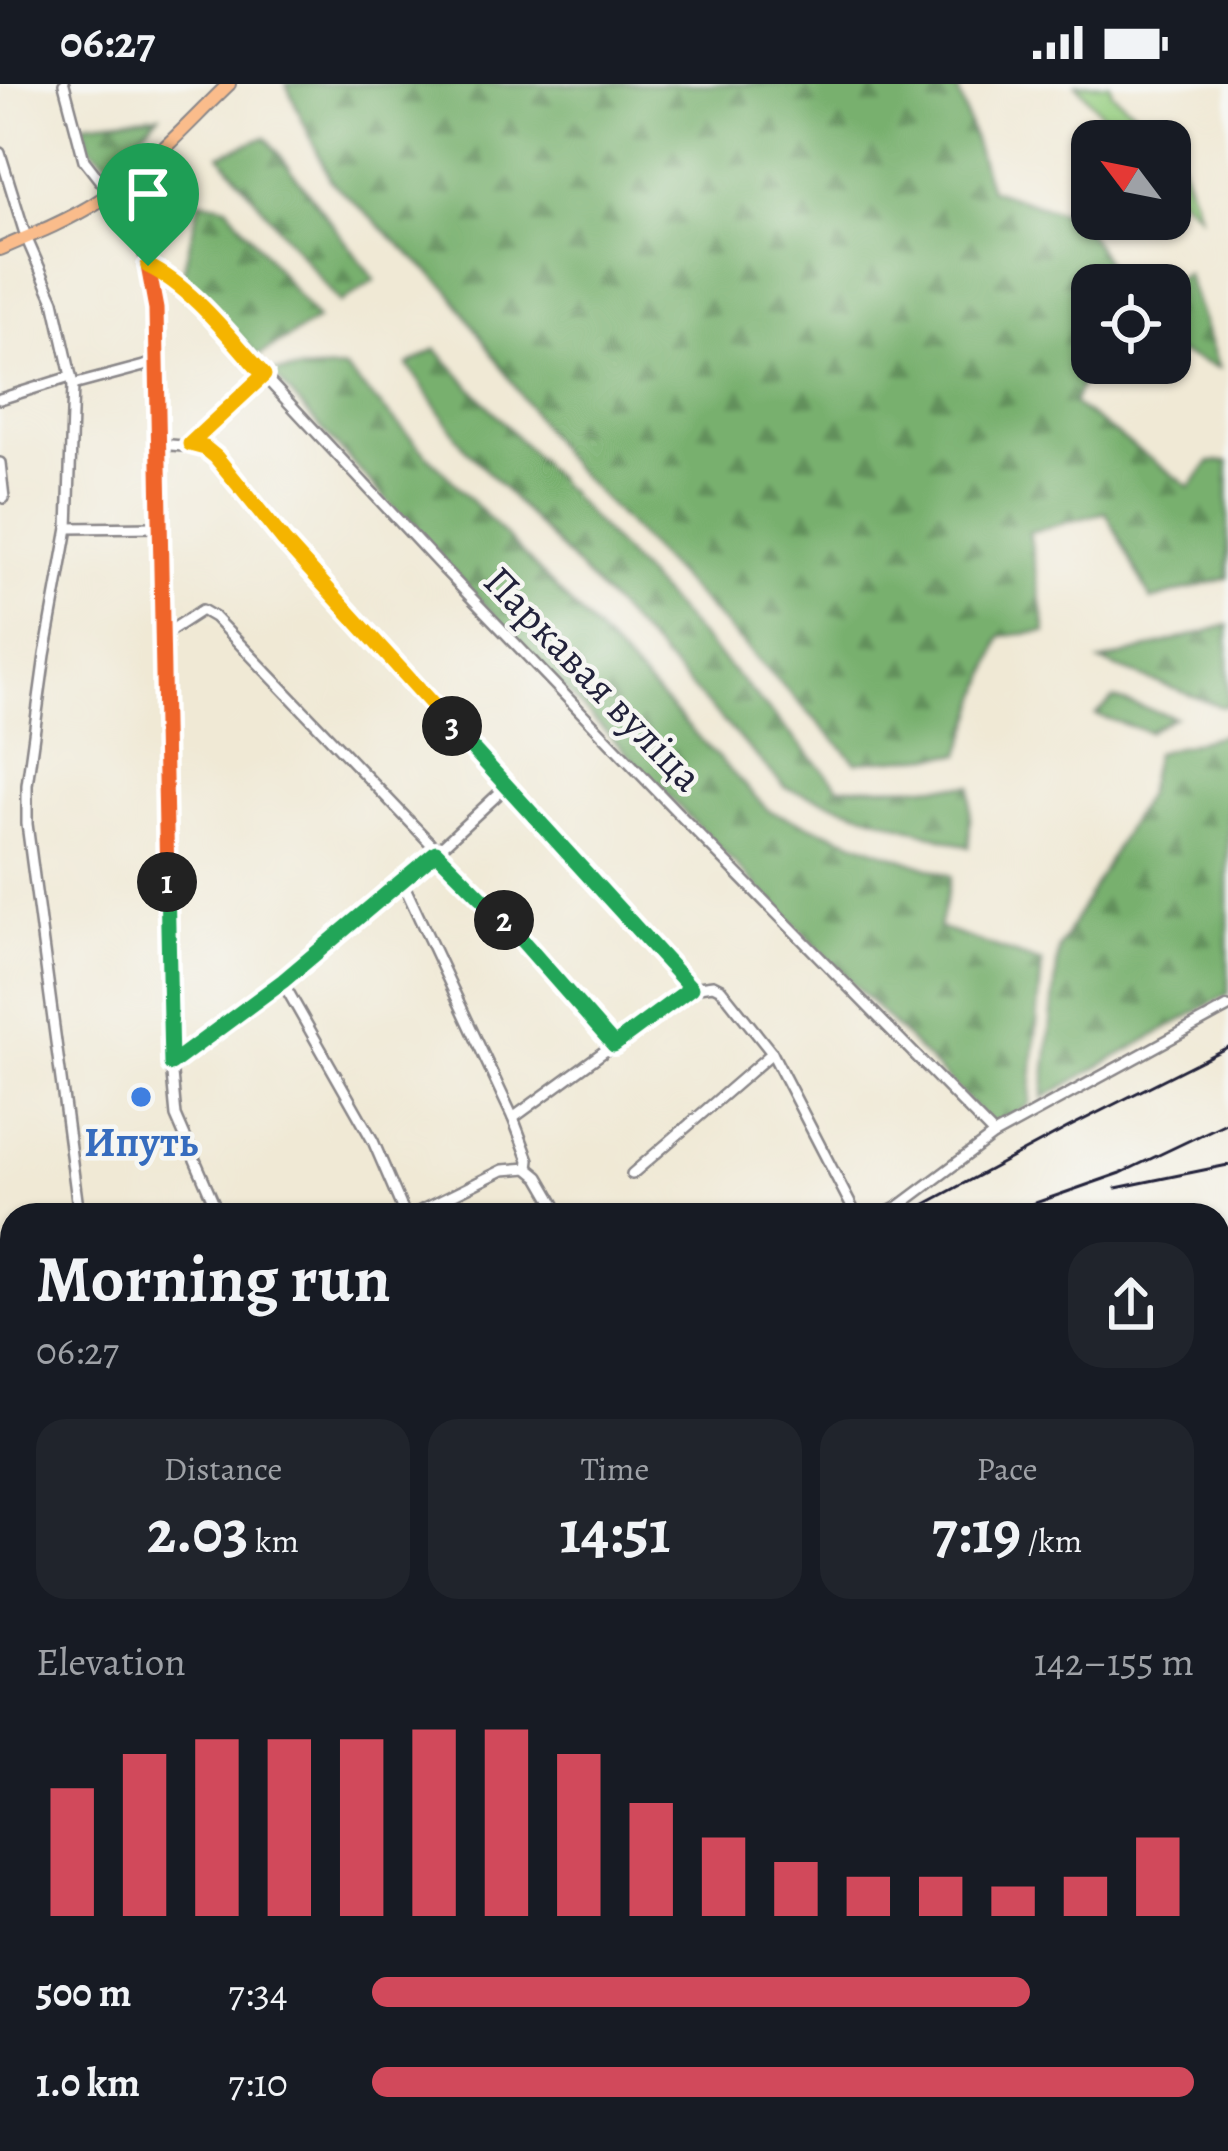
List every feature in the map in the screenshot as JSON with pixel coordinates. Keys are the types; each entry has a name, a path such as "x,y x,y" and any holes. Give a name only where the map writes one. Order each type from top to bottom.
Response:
{"main road":[{"path":"0,249 69,218 110,193 229,84"}],"street":[{"path":"64,84 84,160 123,210 148,266 156,309 171,1064 176,1116 214,1203"},
{"path":"0,153 26,237 54,301 71,381 74,429 68,528 45,655 27,785 27,824 77,1203"},
{"name":"Паркавая вуліца","path":"148,266 166,274 197,304 660,794 994,1135"},
{"path":"0,399 155,363"},
{"path":"159,444 190,444 264,375"},
{"path":"190,444 216,457 284,541 691,988"},
{"path":"0,463 4,499"},
{"path":"68,528 158,527"},
{"path":"162,635 202,610 209,612 502,918 614,1045"},
{"path":"171,1064 283,981 507,786"},
{"path":"402,880 513,1118 528,1168"},
{"path":"283,981 402,1203"},
{"path":"513,1118 691,988 713,985 772,1053 850,1203"},
{"path":"903,1203 994,1135 1228,1007"},
{"path":"632,1174 772,1053"},
{"path":"433,1203 503,1170 528,1168 554,1203"}],"green space":[{"path":"286,84 956,84 990,189 1071,215 1071,240 1092,240 1107,264 1071,264 1071,384 1081,384 1073,404 1190,487 1210,462 1228,462 1228,578 1151,600 1106,512 1029,532 1046,632 1001,636 961,754 856,762 563,457 449,290 331,181"},
{"path":"1076,84 1110,84 1112,93 1145,120 1108,120"},
{"path":"159,115 111,164 89,147 83,123"},
{"path":"266,137 375,280 340,303 220,155"},
{"path":"200,200 227,206 317,320 258,356 182,276"},
{"path":"1191,287 1219,368 1191,358"},
{"path":"436,349 839,787 971,786 969,847 786,788 464,447 408,365"},
{"path":"345,369 769,811 951,876 939,928 1042,963 1030,1104 995,1128 537,661 271,372"},
{"path":"1228,625 1228,705 1222,707 1101,662"},
{"path":"1114,699 1174,717 1148,732 1096,715"},
{"path":"1228,733 1228,994 1043,1098 1059,948 1146,794 1155,753"}],"railway":[{"path":"927,1203 1228,1047"},
{"path":"1035,1203 1121,1173 1228,1122"},
{"path":"1116,1188 1228,1165"}],"place":[{"name":"Ипуть","path":"141,1097"}],"route":[{"path":"148,266 166,274 264,375 190,444 216,457 284,541 691,988 614,1045 502,918 436,852 283,981 171,1064 156,309 148,266"}]}
